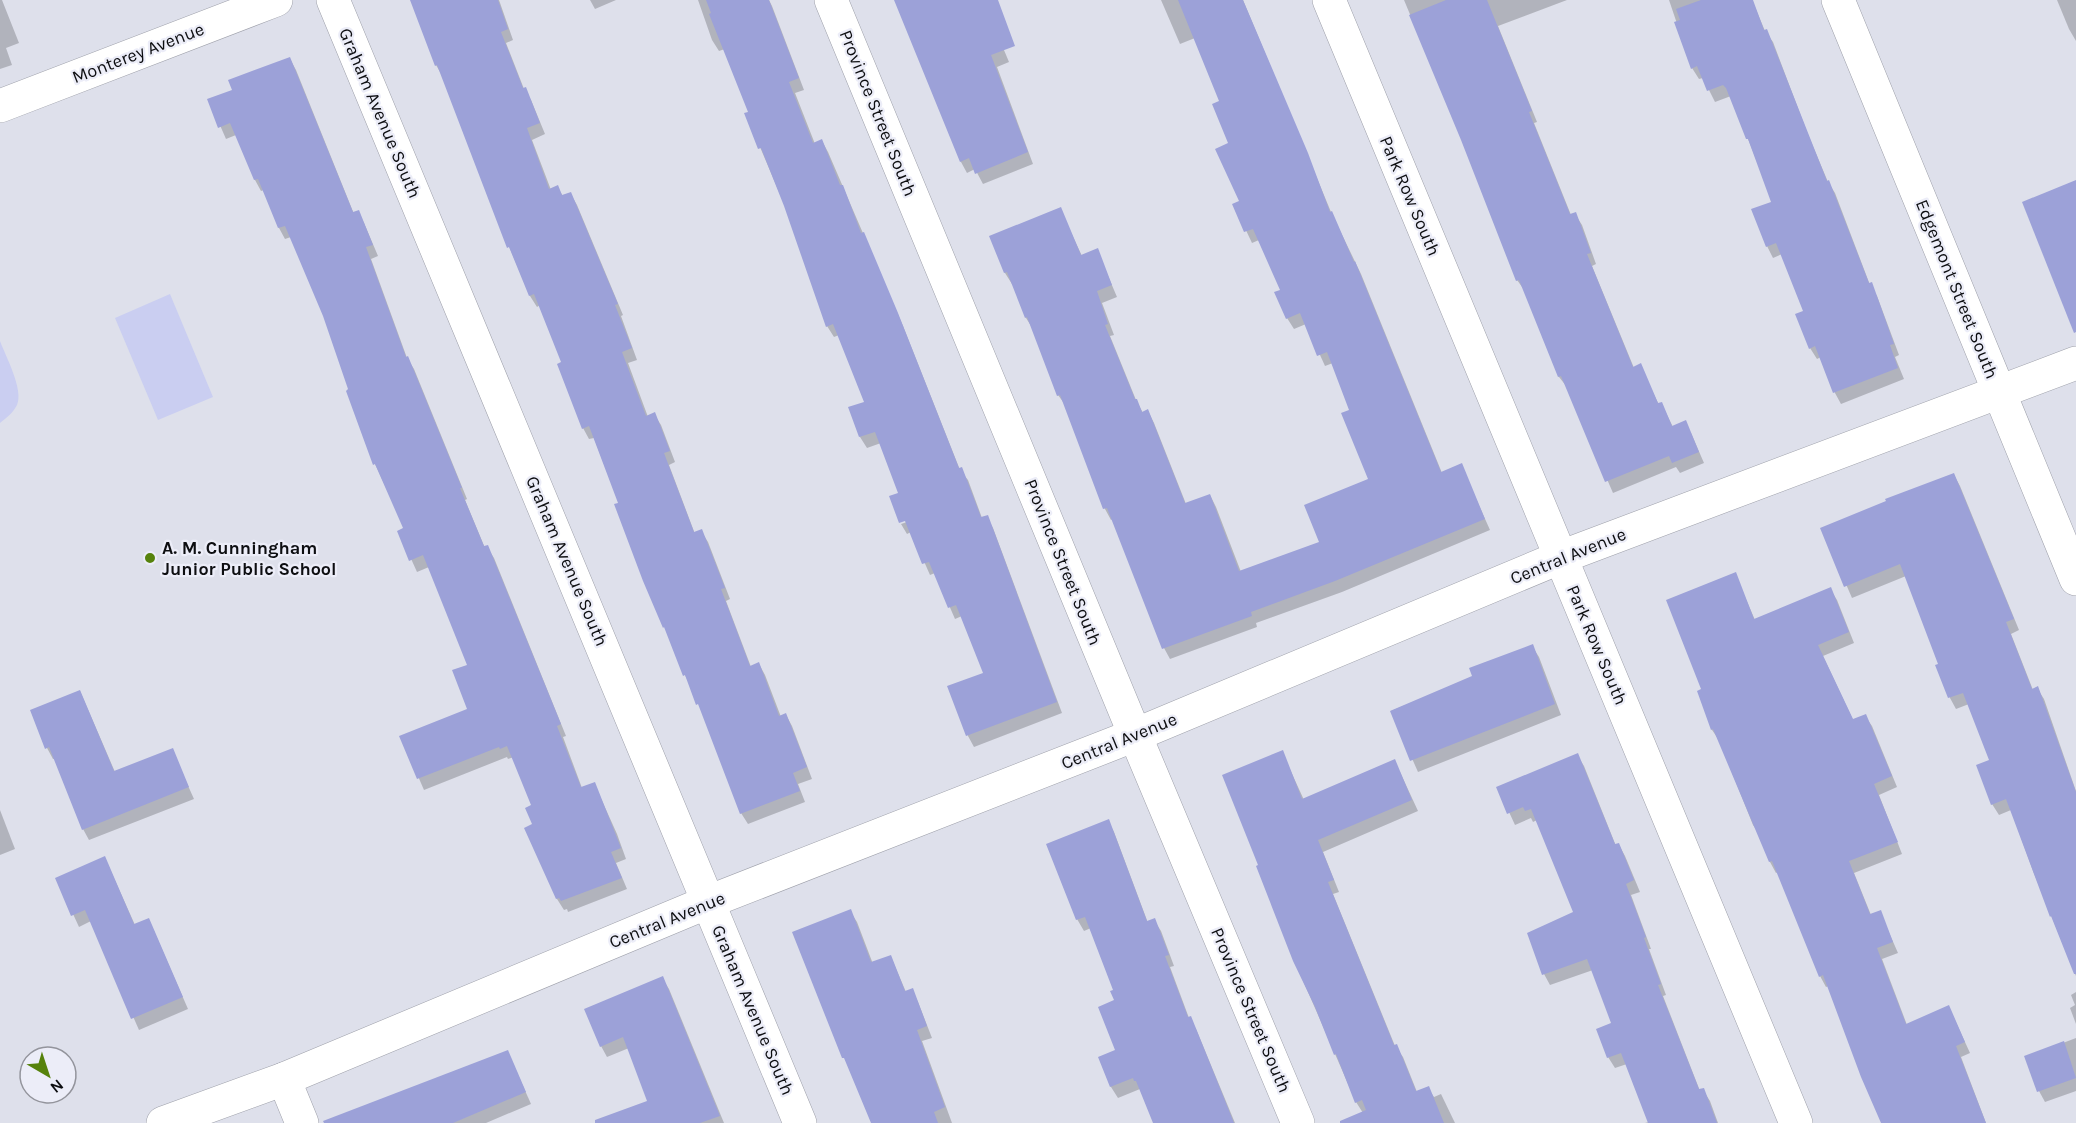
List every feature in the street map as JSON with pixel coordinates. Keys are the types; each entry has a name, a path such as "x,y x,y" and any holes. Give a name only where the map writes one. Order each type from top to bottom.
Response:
{"street":[{"name":"Monterey Avenue","path":"0,106 276,0"},
{"name":"Graham Avenue South","path":"333,0 800,1123"},
{"name":"Province Street South","path":"831,0 1298,1123"},
{"name":"Park Row South","path":"1329,0 1796,1123"},
{"name":"Edgemont Street South","path":"1838,0 2076,579"},
{"name":"Central Avenue","path":"163,1123 284,1079 708,902 1135,735 1561,557 2076,363"},
{"path":"284,1079 303,1123"}],"shaded area":[{"path":"170,294 213,397 158,420 115,318"},
{"path":"0,341 16,382 19,399 14,410 0,423"}],"building":[{"path":"410,0 498,0 508,29 501,32 523,88 526,87 540,123 527,128 549,189 558,185 562,195 571,192 618,304 615,305 632,348 622,352 646,416 655,412 670,451 664,453 694,532 702,529 725,588 721,589 750,666 759,662 779,716 786,713 807,767 793,773 800,791 740,814 698,704 696,705 685,675 683,676 643,581 614,504 618,503 589,426 582,429 557,364 561,362 534,294 529,296 509,247 507,248"},
{"path":"706,0 769,0 799,78 789,82 813,143 822,139 840,185 843,185 861,233 864,232 898,313 959,468 962,467 981,517 988,515 1057,702 966,736 947,686 983,673 956,605 948,608 929,562 922,564 905,521 899,523 889,496 898,493 875,432 859,437 848,407 864,402 833,324 826,327 784,206 744,113 748,112 709,14 711,13"},
{"path":"894,0 998,0 1015,46 991,55 1028,152 975,174 969,158 960,162"},
{"path":"1178,0 1243,0 1308,153 1330,212 1332,211 1355,261 1441,472 1462,463 1485,519 1335,581 1251,612 1252,616 1162,649 1107,508 1103,509 1060,395 1057,396 1027,317 1025,318 1007,272 1004,273 989,236 1061,207 1081,255 1098,248 1112,285 1097,291 1108,324 1105,325 1135,399 1142,412 1148,409 1185,503 1210,494 1239,571 1319,542 1304,505 1368,479 1341,413 1349,410 1327,352 1317,356 1300,313 1286,319 1274,292 1280,290 1253,229 1244,232 1232,204 1239,201 1215,149 1228,143 1212,104 1219,101"},
{"path":"1446,0 1487,0 1532,111 1529,112 1570,214 1576,212 1591,253 1587,254 1633,367 1641,363 1658,403 1662,402 1672,426 1686,420 1699,452 1672,463 1669,456 1605,482 1561,376 1558,377 1519,280 1516,281 1409,15"},
{"path":"1701,0 1753,0 1764,30 1767,29 1827,181 1829,180 1869,283 1872,282 1894,344 1890,345 1898,368 1833,393 1815,346 1809,349 1795,314 1803,311 1776,243 1766,247 1751,209 1771,202 1748,139 1746,139 1726,88 1723,85 1707,91 1697,66 1691,69 1674,22 1680,20 1676,9"},
{"path":"290,57 353,212 359,210 373,245 366,247 406,357 408,356 484,546 488,545 561,724 557,726 581,787 595,782 621,848 611,852 622,878 561,901 559,898 556,899 524,828 532,824 525,808 531,805 507,746 500,749 499,747 417,779 399,736 467,709 452,670 467,665 423,555 409,561 397,531 403,528 375,464 373,465 346,391 348,389 323,316 285,226 278,228 258,179 254,180 230,123 218,128 207,99 232,90 228,80"},
{"path":"2076,180 2076,332 2074,333 2022,202"},
{"path":"1954,473 2014,619 2006,622 2032,689 2038,686 2076,792 2076,974 2074,974 2050,917 2006,799 1991,805 1976,765 1989,760 1963,693 1948,698 1935,665 1938,664 1900,564 1844,587 1820,528 1886,501 1885,499"},
{"path":"1736,572 1754,619 1831,587 1849,632 1818,645 1853,719 1866,714 1892,776 1874,784 1898,842 1849,861 1870,914 1881,910 1893,942 1877,948 1906,1024 1949,1005 1965,1042 1956,1046 1986,1123 1881,1123 1861,1077 1823,975 1819,977 1772,861 1769,862 1713,729 1711,730 1697,691 1701,689 1666,600"},
{"path":"1533,644 1555,704 1410,761 1390,711 1472,676 1469,668"},
{"path":"80,690 114,771 173,748 189,787 82,830 49,747 45,749 30,710"},
{"path":"1283,750 1302,799 1395,759 1412,800 1318,840 1334,880 1328,882 1394,1045 1397,1044 1416,1091 1429,1086 1444,1123 1340,1123 1366,1110 1362,1100 1355,1103 1336,1054 1334,1055 1293,961 1222,775"},
{"path":"1578,753 1615,844 1619,843 1634,880 1626,884 1661,984 1658,985 1699,1089 1704,1088 1717,1123 1648,1123 1621,1053 1607,1058 1596,1029 1611,1023 1587,959 1542,975 1527,933 1573,912 1531,809 1525,811 1523,807 1507,814 1496,787"},
{"path":"1109,819 1147,921 1155,918 1169,955 1165,956 1188,1017 1191,1016 1234,1123 1153,1123 1133,1078 1110,1087 1098,1057 1115,1050 1098,1007 1114,1000 1110,991 1113,990 1085,917 1076,920 1046,844"},
{"path":"105,856 134,924 149,918 183,997 131,1019 85,910 71,916 55,878"},
{"path":"851,909 871,962 891,955 905,991 913,988 927,1026 917,1030 945,1107 934,1112 938,1123 871,1123 844,1058 842,1058 792,932"},
{"path":"663,976 720,1116 700,1123 595,1123 595,1120 647,1101 623,1037 600,1047 584,1009"},
{"path":"2064,1041 2076,1078 2037,1092 2024,1056"},
{"path":"508,1050 526,1092 453,1123 324,1123 323,1121"}],"place":[{"name":"A. M. Cunningham Junior Public School","path":"150,558"}]}
